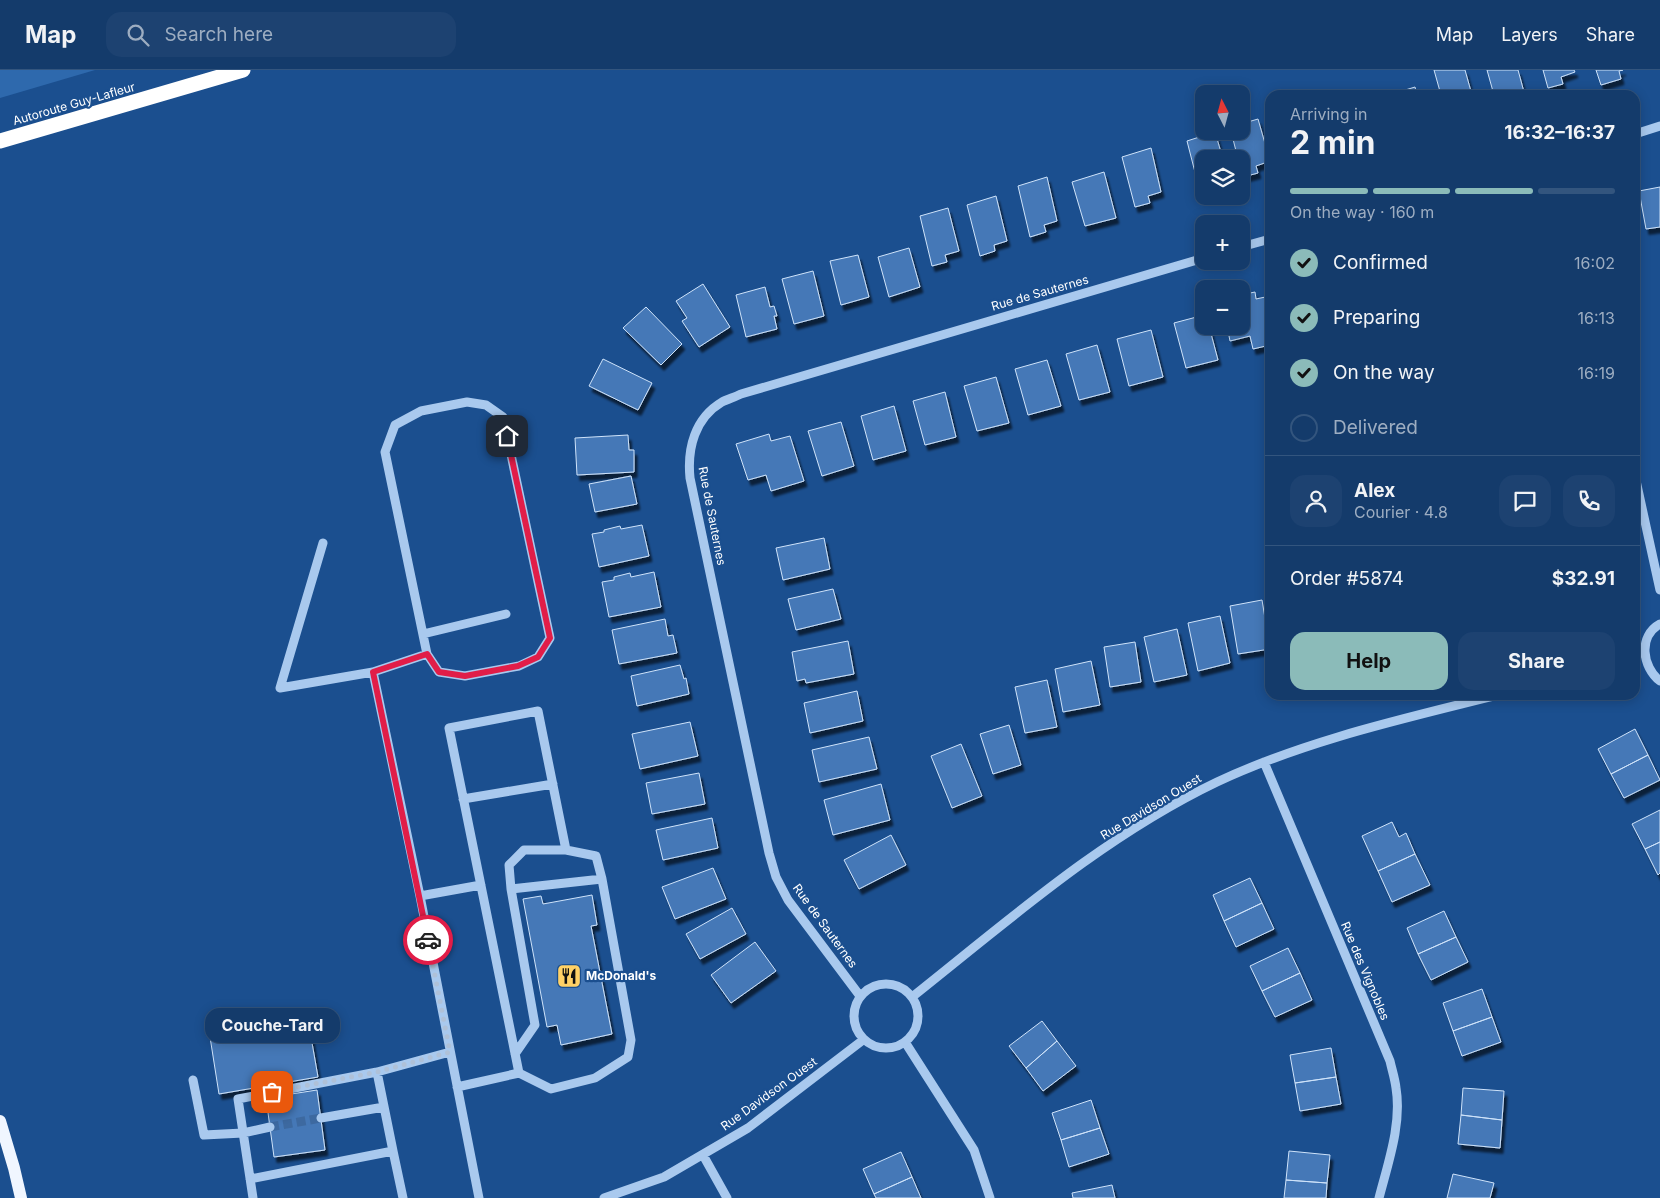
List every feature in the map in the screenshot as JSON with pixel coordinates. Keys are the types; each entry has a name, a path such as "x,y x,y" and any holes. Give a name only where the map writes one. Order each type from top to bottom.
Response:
{"highway":[{"name":"Autoroute Guy-Lafleur","path":"0,141 243,70"}],"main road":[{"path":"0,1122 21,1198"}],"street":[{"path":"1640,132 1660,126"},
{"path":"1250,245 1265,240"},
{"name":"Rue de Sauternes","path":"860,996 788,900 776,877 769,853 690,478 688,462 696,429 708,414 722,402 741,394 1195,261"},
{"path":"467,402 486,405 503,417 550,638 538,657 518,666 465,676 439,672 427,654 423,634 385,452 395,425 421,411 467,402"},
{"path":"1640,499 1660,590"},
{"path":"323,543 280,688 373,672 427,654"},
{"path":"423,634 506,614"},
{"path":"1660,624 1655,626 1646,640 1644,657 1648,668 1654,677 1660,681"},
{"path":"1640,658 1644,657"},
{"path":"373,672 420,896 479,1198"},
{"name":"Rue Davidson Ouest","path":"912,998 1080,865 1174,805 1217,782 1264,762 1315,744 1378,725 1478,700"},
{"path":"519,1073 449,728 538,711 566,850"},
{"name":"Rue des Vignobles","path":"1264,762 1390,1062 1396,1089 1397,1114 1392,1146 1379,1198"},
{"path":"464,799 552,784"},
{"path":"457,1087 519,1073 551,1088 596,1078 628,1057 632,1040 596,856 566,850 524,850 509,865 511,889 535,1025 515,1054"},
{"path":"511,889 602,879"},
{"path":"420,896 481,885"},
{"path":"886,984 901,987 912,998 917,1008 918,1021 914,1033 905,1042 895,1047 873,1046 864,1040 856,1030 853,1018 855,1007 860,996 872,987 886,984"},
{"name":"Rue Davidson Ouest","path":"604,1198 664,1177 748,1128 864,1040"},
{"path":"905,1042 974,1150 990,1198"},
{"path":"253,1198 238,1099 377,1072 450,1052"},
{"path":"377,1072 403,1198"},
{"path":"193,1080 204,1135 242,1133 270,1127"},
{"path":"321,1118 384,1107"},
{"path":"250,1179 393,1151"},
{"path":"703,1155 728,1198"}],"shaded area":[{"path":"0,70 95,70 0,98"}],"building":[{"path":"1434,70 1465,70 1471,90 1440,90"},
{"path":"1487,70 1518,70 1523,90 1493,90"},
{"path":"1543,70 1574,70 1575,72 1561,77 1563,84 1548,88"},
{"path":"1596,70 1623,70 1619,71 1621,79 1601,85"},
{"path":"1415,87 1416,90 1405,90"},
{"path":"1258,119 1265,144 1265,163 1256,166 1258,173 1250,175 1250,150 1236,150 1233,140 1250,140 1250,121"},
{"path":"1195,138 1195,140 1217,140 1220,150 1195,150 1195,172 1187,141"},
{"path":"1151,148 1161,192 1148,196 1150,203 1135,207 1122,157"},
{"path":"1104,172 1116,218 1085,226 1072,182"},
{"path":"1047,177 1057,221 1044,225 1046,232 1030,237 1018,186"},
{"path":"1660,187 1660,227 1646,229 1640,191"},
{"path":"996,196 1007,241 994,245 995,251 980,256 967,205"},
{"path":"948,208 959,251 945,255 947,262 932,266 920,216"},
{"path":"909,248 920,287 889,297 878,257"},
{"path":"858,255 869,297 841,305 830,261"},
{"path":"813,271 824,316 794,324 782,279"},
{"path":"703,284 730,327 699,347 682,321 687,318 676,301"},
{"path":"765,287 770,307 774,306 777,316 774,316 777,329 746,337 736,295"},
{"path":"1255,292 1256,299 1265,297 1265,346 1253,349 1250,336 1230,341 1229,335 1250,335 1250,293"},
{"path":"646,307 682,344 661,365 623,328"},
{"path":"1195,317 1195,335 1211,335 1218,360 1186,368 1174,323"},
{"path":"1151,330 1163,377 1129,386 1117,339"},
{"path":"1097,345 1110,392 1079,400 1066,354"},
{"path":"603,359 652,383 638,410 589,386"},
{"path":"1047,360 1061,406 1028,415 1015,369"},
{"path":"996,377 1009,423 977,431 964,386"},
{"path":"945,392 956,437 925,445 913,401"},
{"path":"894,406 906,451 873,460 861,416"},
{"path":"841,422 854,466 822,476 808,431"},
{"path":"769,434 771,441 790,436 804,481 771,491 766,475 748,480 736,444"},
{"path":"628,435 629,450 634,450 634,472 577,475 575,438"},
{"path":"631,476 637,504 595,512 589,484"},
{"path":"642,525 649,556 599,567 592,534 620,526 621,529"},
{"path":"824,538 830,569 783,580 776,548"},
{"path":"654,572 661,607 609,617 602,582 614,580 614,577 630,573 631,577"},
{"path":"833,589 841,619 796,630 788,599"},
{"path":"1262,600 1265,618 1265,650 1238,654 1230,606"},
{"path":"1220,616 1230,663 1198,671 1188,623"},
{"path":"665,619 668,636 673,635 677,653 619,664 612,630"},
{"path":"1177,629 1187,675 1154,682 1144,637"},
{"path":"848,641 854,674 806,683 805,679 797,681 792,652"},
{"path":"1135,642 1141,682 1110,687 1104,647"},
{"path":"1091,661 1100,705 1063,712 1055,669"},
{"path":"680,665 684,679 686,678 689,694 637,706 631,676"},
{"path":"1047,680 1057,727 1025,733 1015,687"},
{"path":"857,691 863,721 810,733 804,703"},
{"path":"690,722 698,756 640,769 632,734"},
{"path":"1009,725 1021,765 993,774 980,734"},
{"path":"1635,729 1648,755 1611,774 1598,749"},
{"path":"869,737 877,769 819,782 812,750"},
{"path":"961,744 982,796 952,808 931,756"},
{"path":"1648,755 1660,780 1624,798 1611,774"},
{"path":"699,773 705,804 652,814 646,783"},
{"path":"881,784 890,820 833,835 824,800"},
{"path":"1660,810 1660,842 1645,849 1632,824"},
{"path":"712,818 718,848 663,860 656,830"},
{"path":"1392,822 1399,837 1406,833 1415,854 1378,871 1362,836"},
{"path":"891,835 906,865 859,889 844,860"},
{"path":"1660,842 1660,873 1658,875 1645,849"},
{"path":"1415,854 1430,885 1392,902 1378,871"},
{"path":"713,868 726,899 675,919 662,887"},
{"path":"1250,878 1262,903 1224,921 1213,895"},
{"name":"McDonald's","path":"592,895 597,925 591,926 612,1034 561,1045 557,1025 547,1027 523,899 541,896 543,904"},
{"path":"1262,903 1274,929 1236,947 1224,921"},
{"path":"732,908 746,934 700,959 686,934"},
{"path":"1444,911 1456,937 1418,954 1407,928"},
{"path":"1456,937 1468,962 1431,980 1418,954"},
{"path":"755,942 776,971 731,1003 711,975"},
{"path":"1288,948 1300,973 1262,991 1250,966"},
{"path":"1300,973 1312,1000 1275,1017 1262,991"},
{"path":"1482,989 1492,1017 1453,1031 1443,1003"},
{"path":"1492,1017 1501,1042 1462,1056 1453,1031"},
{"path":"308,1020 318,1077 219,1094 210,1037"},
{"path":"1042,1021 1057,1041 1026,1068 1009,1046"},
{"path":"1057,1041 1076,1066 1043,1091 1026,1068"},
{"path":"1331,1048 1336,1077 1295,1083 1290,1055"},
{"path":"1336,1077 1341,1104 1300,1111 1295,1083"},
{"path":"1463,1088 1504,1091 1502,1120 1461,1115"},
{"path":"317,1090 325,1150 274,1157 266,1098"},
{"path":"1091,1100 1100,1128 1061,1140 1052,1113"},
{"path":"1461,1115 1502,1120 1500,1148 1458,1144"},
{"path":"1100,1128 1109,1154 1069,1167 1061,1140"},
{"path":"1289,1151 1330,1155 1327,1183 1286,1180"},
{"path":"901,1152 912,1177 874,1194 863,1169"},
{"path":"1453,1174 1494,1183 1490,1198 1447,1198"},
{"path":"912,1177 921,1198 876,1198 874,1194"},
{"path":"1286,1180 1327,1183 1326,1198 1284,1198"},
{"path":"1112,1185 1115,1198 1073,1198 1072,1193"}],"tunnel":[{"path":"270,1127 321,1118"}],"way so far":[{"path":"272,1092 377,1072 450,1052 428,940"}],"place":[{"name":"McDonald's","path":"569,976"},
{"name":"Couche-Tard","path":"272,1092"}],"route":[{"path":"428,940 373,672 427,654 439,672 465,676 518,666 538,657 550,638 507,436"}]}
